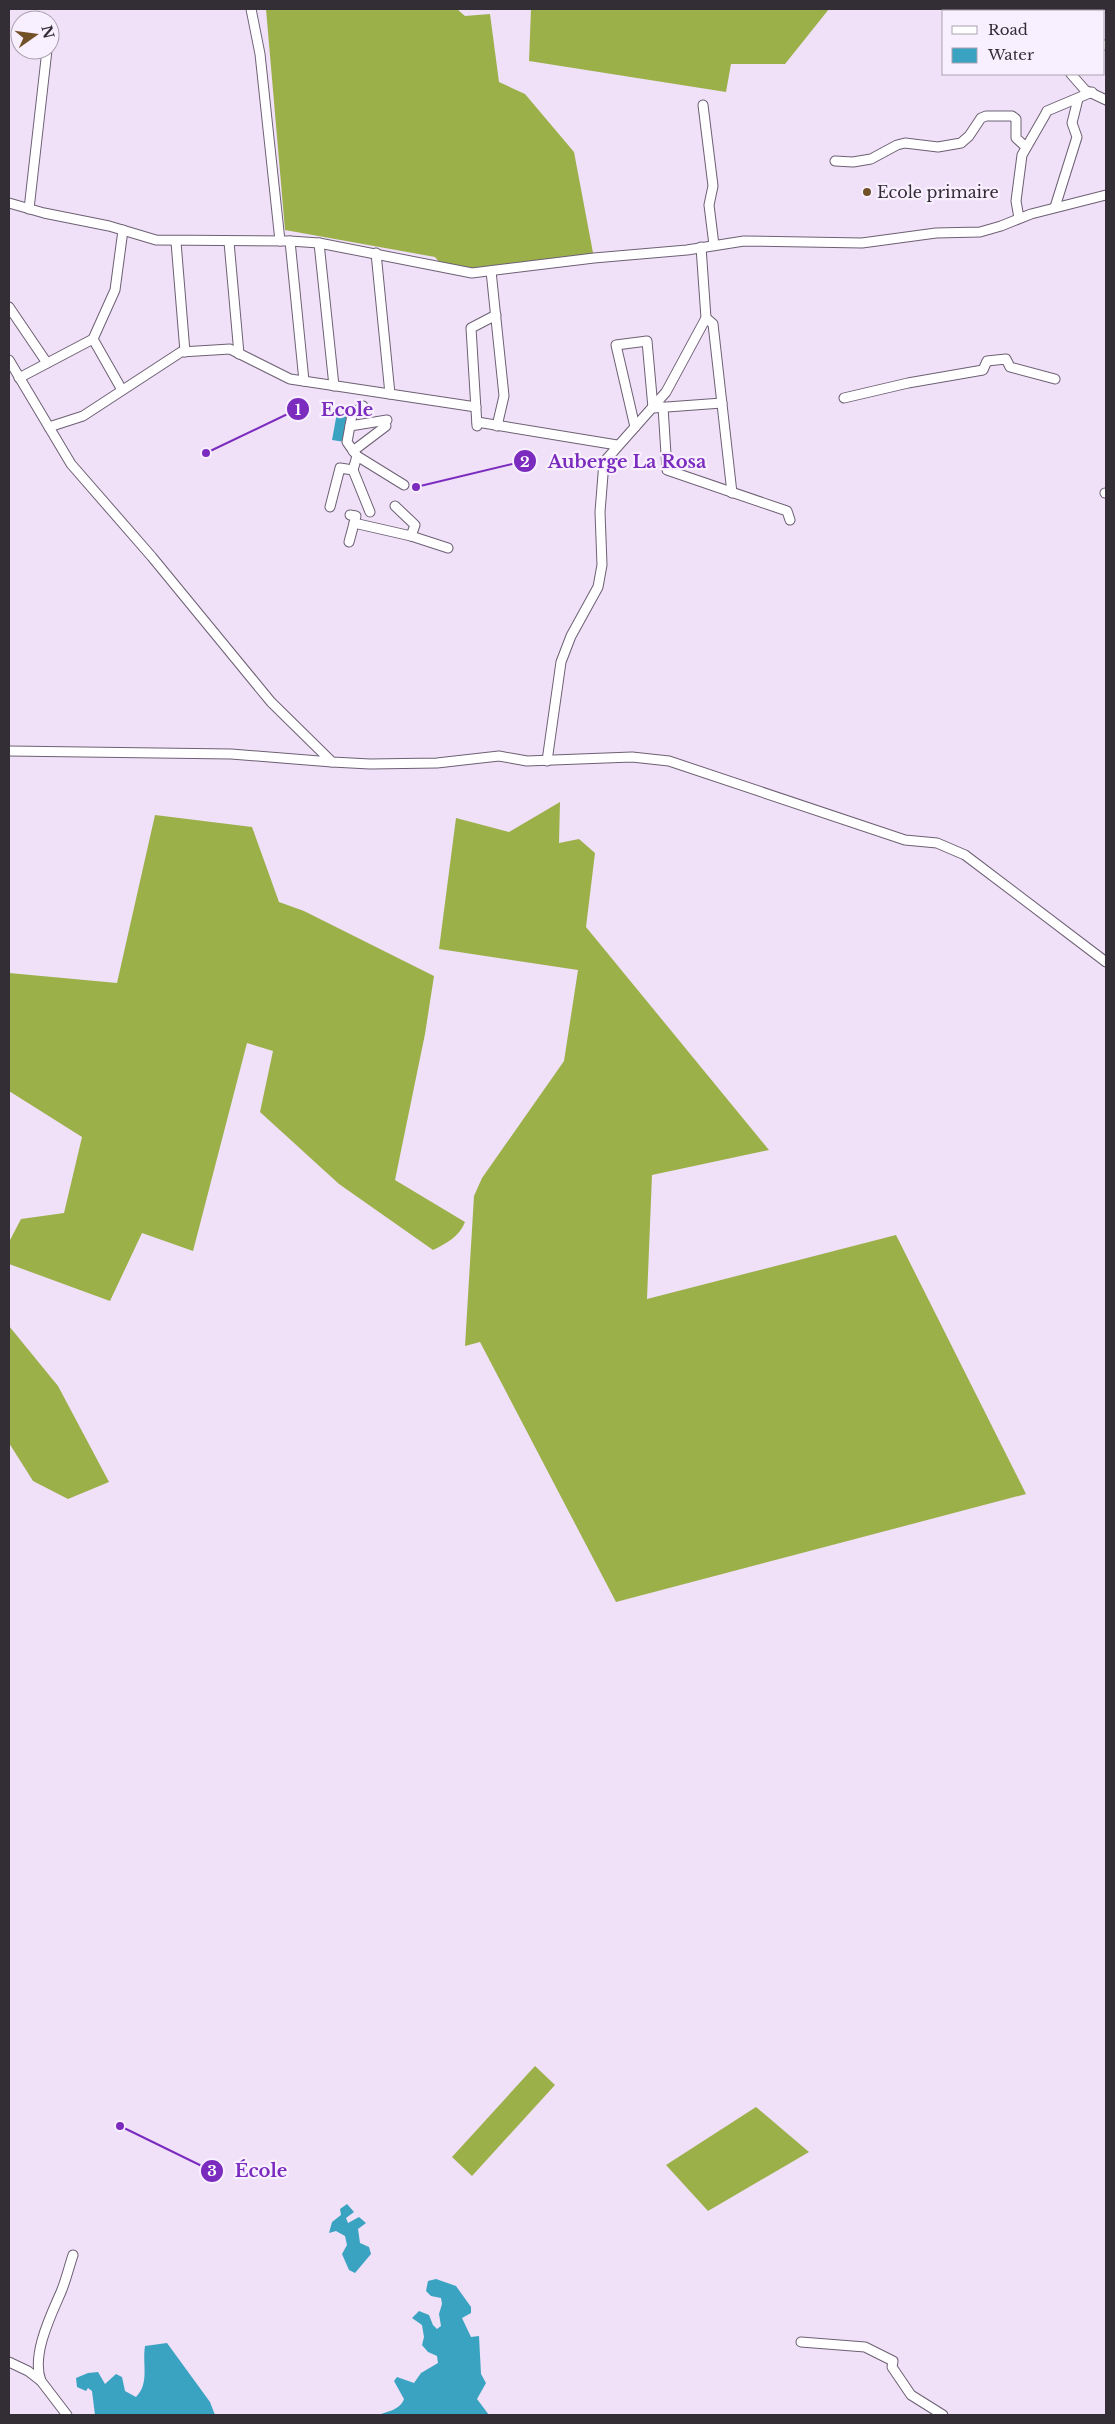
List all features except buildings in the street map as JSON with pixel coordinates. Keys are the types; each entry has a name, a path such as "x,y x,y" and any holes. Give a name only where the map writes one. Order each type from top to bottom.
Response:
{"street":[{"path":"251,9 260,54 280,241"},
{"path":"30,209 46,60"},
{"path":"1072,75 1085,90 1106,100"},
{"path":"1019,218 1016,207 1022,155 1047,111 1092,92"},
{"path":"1054,207 1077,136 1072,122 1078,99"},
{"path":"703,105 713,186 709,205 714,245"},
{"path":"835,161 871,160 897,145 905,143 938,147 961,142 969,136 981,118 989,115 1012,116 1016,119 1016,138 1026,148"},
{"path":"9,203 123,230 156,240 176,242 290,241 319,243 472,273 594,258 687,250 744,240 862,243 936,233 980,232 1054,207 1106,195"},
{"path":"19,378 92,339 115,290 123,230"},
{"path":"290,241 304,381"},
{"path":"176,242 185,352"},
{"path":"229,242 240,354"},
{"path":"319,243 334,386"},
{"path":"548,761 561,662 571,636 598,587 602,565 600,512 604,462 617,445 666,392 706,318 707,306 700,247"},
{"path":"376,253 390,394"},
{"path":"491,271 504,396 497,426"},
{"path":"9,307 46,363"},
{"path":"496,315 471,328 477,424 617,445"},
{"path":"706,318 713,324 732,493"},
{"path":"92,339 122,390"},
{"path":"635,427 616,345 647,341 653,408"},
{"path":"49,427 83,416 181,352 230,349 290,379 476,407"},
{"path":"844,398 908,383 983,370 987,362 1006,359 1010,367 1055,378"},
{"path":"9,360 71,464 152,557 271,702 332,762"},
{"path":"653,408 722,403"},
{"path":"363,406 352,415 347,442 355,453 404,485"},
{"path":"663,407 668,470 787,511 790,520"},
{"path":"350,426 383,420 355,453 353,470 370,512"},
{"path":"330,507 340,468 353,470"},
{"path":"395,506 415,526 411,536"},
{"path":"352,538 352,519 448,548"},
{"path":"9,751 231,754 370,764 437,763 499,756 520,761 632,757 669,761 905,840 947,846 966,855 1106,962"},
{"path":"40,2381 38,2375 40,2352 45,2328 62,2290 73,2255"},
{"path":"801,2342 864,2347 893,2362 892,2367 911,2395 943,2415"},
{"path":"9,2362 28,2371 40,2381 67,2415"}],"green space":[{"path":"266,9 457,9 465,16 490,14 499,82 525,94 574,152 594,258 472,273 444,268 435,257 285,230"},
{"path":"531,9 829,9 785,64 731,64 726,92 529,61"},
{"path":"560,802 559,843 579,839 595,853 586,927 769,1150 652,1175 647,1299 896,1235 1026,1494 616,1602 480,1342 465,1346 474,1196 482,1178 564,1061 578,970 439,949 456,818 509,832"},
{"path":"155,815 252,827 279,902 304,911 434,976 425,1034 395,1180 465,1222 456,1236 448,1242 433,1250 339,1184 260,1112 273,1051 247,1043 193,1251 142,1233 110,1301 9,1264 9,1242 21,1219 64,1213 82,1137 9,1091 9,973 117,983"},
{"path":"9,1326 58,1386 109,1482 68,1499 33,1481 9,1443"},
{"path":"535,2066 555,2085 472,2176 452,2157"},
{"path":"756,2107 809,2152 708,2211 666,2165"}],"water":[{"path":"337,413 350,416 345,442 332,440"},
{"path":"347,2204 354,2212 346,2218 348,2223 359,2217 366,2223 358,2229 360,2243 369,2247 371,2254 355,2273 349,2270 342,2254 347,2245 345,2236 336,2231 329,2233 332,2222 341,2215 340,2209"},
{"path":"436,2279 456,2286 471,2307 471,2313 462,2318 471,2337 479,2336 481,2374 486,2383 477,2399 489,2415 379,2415 397,2408 404,2399 394,2381 397,2377 414,2383 421,2373 438,2363 437,2356 428,2352 422,2345 424,2337 422,2325 412,2318 419,2311 429,2315 437,2329 441,2326 439,2314 442,2304 441,2298 431,2296 426,2291 428,2281"},
{"path":"167,2343 210,2402 215,2415 95,2415 92,2391 88,2388 86,2391 77,2387 76,2378 88,2373 98,2372 105,2384 116,2374 122,2377 125,2391 136,2397 143,2386 145,2346"}],"place":[{"name":"Ecole primaire","path":"867,192"},
{"name":"Ecole","path":"206,453"},
{"name":"Auberge La Rosa","path":"416,487"},
{"name":"École","path":"120,2126"}]}
